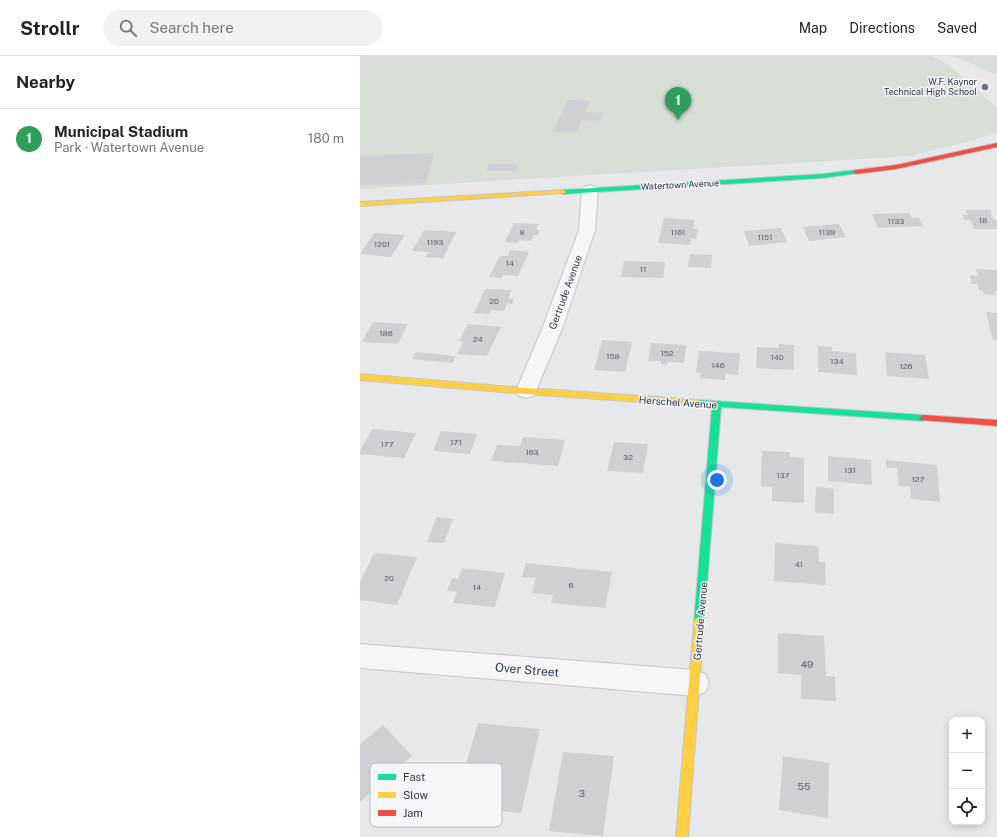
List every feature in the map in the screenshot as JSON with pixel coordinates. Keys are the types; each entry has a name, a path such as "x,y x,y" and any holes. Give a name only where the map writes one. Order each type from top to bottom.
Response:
{"street":[{"name":"Watertown Avenue","path":"360,204 823,176 896,167 997,145"},
{"name":"Gertrude Avenue","path":"526,391 552,329 588,230 590,190"},
{"name":"Herschel Avenue","path":"360,377 526,391 997,423"},
{"name":"Gertrude Avenue","path":"682,837 717,404"},
{"name":"Over Street","path":"360,656 695,683"}],"shaded area":[{"path":"360,56 932,56 950,66 997,108 997,132 968,142 910,156 360,189"},
{"path":"953,56 997,56 997,75"}],"building":[{"path":"568,100 590,101 585,112 603,113 600,121 582,120 576,133 553,132"},
{"path":"434,153 426,183 360,185 360,156"},
{"path":"489,164 518,164 516,171 487,171"},
{"path":"965,210 990,210 994,220 997,220 997,229 974,229 971,220 964,220 962,215 968,215"},
{"path":"909,213 912,218 919,218 923,226 878,228 872,214"},
{"path":"664,218 695,220 693,229 698,229 696,239 691,239 690,245 658,243"},
{"path":"514,223 538,224 536,230 540,230 538,235 534,235 531,241 519,240 518,243 505,242"},
{"path":"839,224 846,237 809,241 803,227"},
{"path":"781,228 787,242 749,246 744,231"},
{"path":"424,230 456,232 443,258 426,257 429,252 412,251"},
{"path":"374,233 405,235 391,257 360,254"},
{"path":"510,250 529,252 518,276 503,275 501,278 489,277 500,256 508,256"},
{"path":"690,254 712,255 711,268 688,267"},
{"path":"624,261 665,262 663,278 621,277"},
{"path":"976,269 997,270 997,291 994,291 995,295 984,294 983,290 979,290 977,284 972,284 970,275 978,276"},
{"path":"485,289 512,290 508,298 514,299 512,304 507,303 504,311 491,310 489,314 474,313"},
{"path":"986,312 997,313 997,340 993,340"},
{"path":"373,322 408,324 398,344 362,342"},
{"path":"468,324 501,327 487,356 457,354 463,342 459,341"},
{"path":"602,340 632,342 625,372 594,370"},
{"path":"651,343 686,345 684,363 668,362 667,365 661,364 661,361 648,361"},
{"path":"779,344 794,345 794,370 756,368 757,347 779,348"},
{"path":"818,346 832,347 832,351 856,353 857,375 818,372"},
{"path":"699,351 739,353 738,375 725,374 725,380 700,378 701,373 696,372"},
{"path":"416,352 456,356 453,363 412,359"},
{"path":"885,352 925,355 929,379 887,376"},
{"path":"372,429 416,433 404,458 360,454 360,451"},
{"path":"441,431 477,434 470,454 433,451"},
{"path":"523,437 565,440 558,466 491,461 497,445 520,446"},
{"path":"614,442 648,444 643,473 607,471"},
{"path":"762,451 790,452 790,457 804,458 804,503 772,501 772,487 761,486"},
{"path":"828,456 871,460 872,485 828,481"},
{"path":"886,460 937,465 940,502 911,499 910,487 899,486 897,468 887,468"},
{"path":"816,487 834,489 834,514 815,512"},
{"path":"437,517 453,519 444,543 427,542"},
{"path":"775,543 818,546 819,562 825,562 826,585 774,581"},
{"path":"374,553 417,557 397,605 360,600 360,582"},
{"path":"526,563 612,572 605,608 551,603 553,595 532,593 536,578 522,577"},
{"path":"462,568 505,573 495,607 453,603 457,592 447,591 452,578 458,579"},
{"path":"778,633 824,636 826,676 835,677 836,701 801,699 801,675 778,673"},
{"path":"478,723 540,729 521,813 502,811 502,763 466,763"},
{"path":"383,725 412,756 404,763 370,763 370,793 360,802 360,744"},
{"path":"563,752 614,756 603,836 549,831"},
{"path":"783,756 829,763 828,818 779,810"}],"traffic: fast":[{"path":"563,192 823,176 856,172"},
{"path":"699,403 923,418"},
{"path":"699,622 717,404"}],"traffic: slow":[{"path":"360,204 563,192"},
{"path":"360,377 526,391 699,403"},
{"path":"682,837 699,622"}],"traffic: jam":[{"path":"856,172 896,167 997,145"},
{"path":"923,418 997,423"}],"place":[{"name":"W.F. Kaynor Technical High School","path":"985,87"},
{"name":"Municipal Stadium","path":"678,120"}]}
